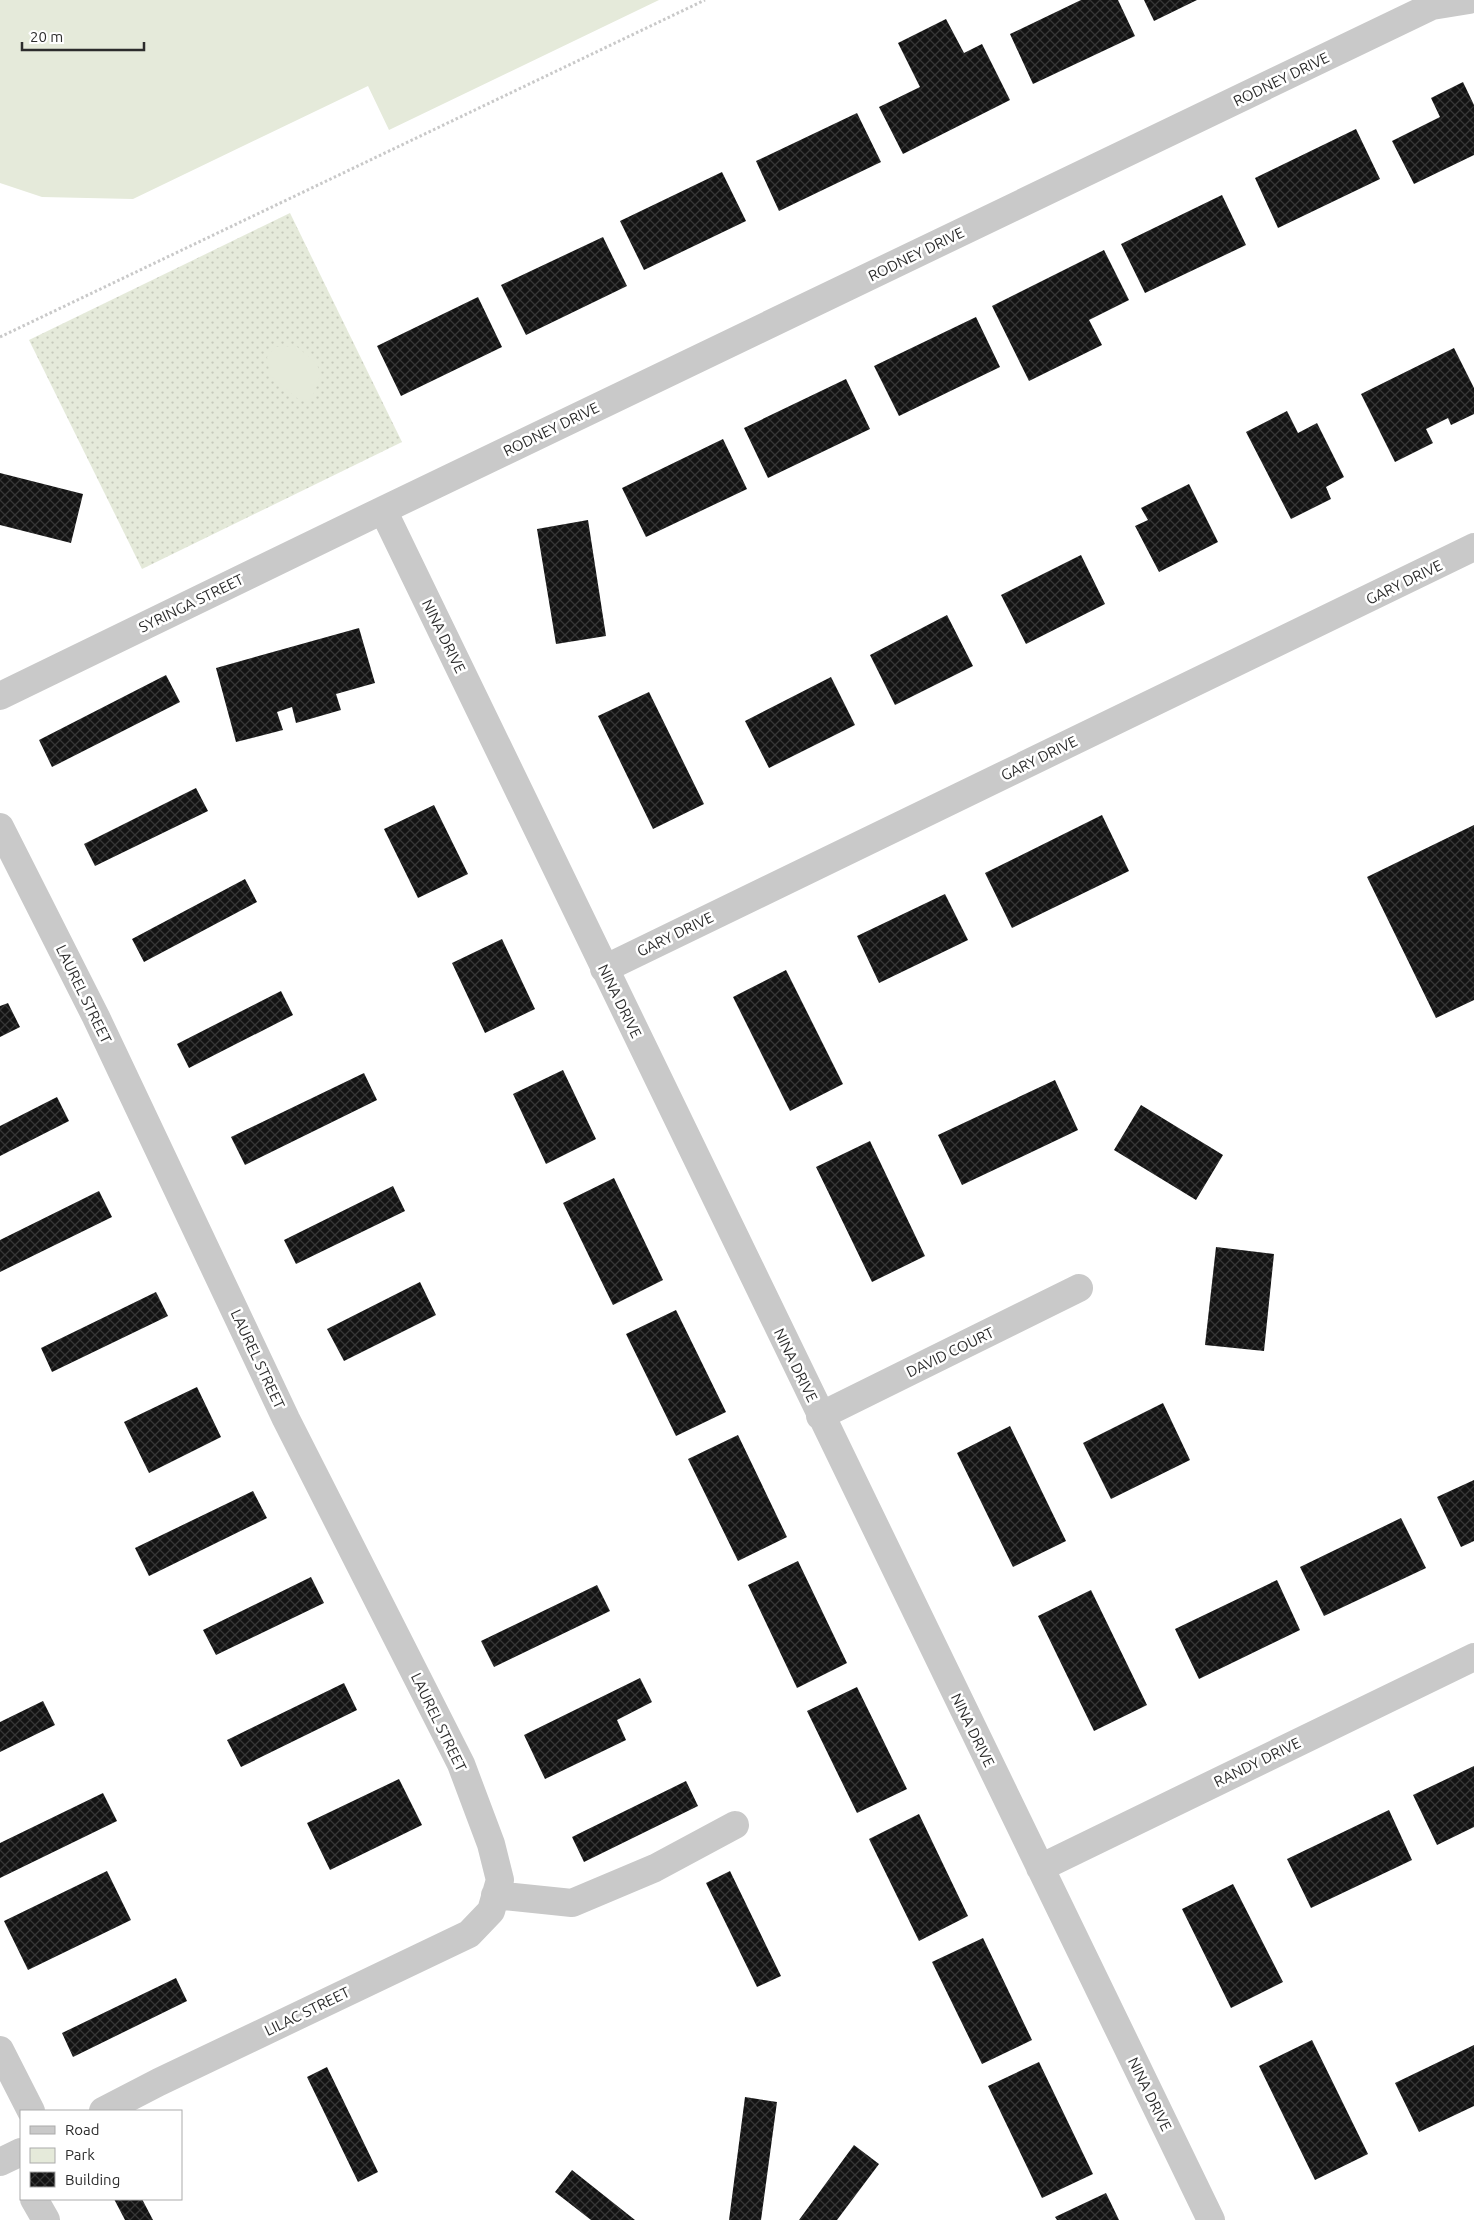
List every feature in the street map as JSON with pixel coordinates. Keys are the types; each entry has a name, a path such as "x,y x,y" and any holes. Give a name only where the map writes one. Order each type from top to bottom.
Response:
{"street":[{"name":"RODNEY DRIVE","path":"383,510 1432,6 1459,2"},
{"name":"SYRINGA STREET","path":"0,696 383,510"},
{"name":"NINA DRIVE","path":"383,510 820,1416 1211,2220"},
{"name":"GARY DRIVE","path":"604,968 1474,548"},
{"name":"LAUREL STREET","path":"0,827 96,1017 286,1418 461,1764 491,1844 500,1880 496,1895"},
{"name":"DAVID COURT","path":"820,1416 1079,1288"},
{"name":"RANDY DRIVE","path":"1040,1868 1474,1657"},
{"path":"496,1895 572,1903 655,1868 735,1825"},
{"name":"LILAC STREET","path":"105,2110 159,2082 469,1934 491,1911 496,1895"},
{"path":"0,2050 30,2110"},
{"path":"35,2200 46,2220"}],"path":[{"path":"0,337 706,0"}],"green space":[{"path":"0,0 659,0 389,130 368,86 133,199 42,197 0,183"},
{"path":"290,213 402,442 142,569 29,340"},
{"path":"296,346 312,359 319,369 320,374 311,400 298,399 270,375 267,357 275,347"}],"building":[{"path":"1081,0 1118,0 1135,36 1033,84 1010,34"},
{"path":"1144,0 1197,0 1154,21"},
{"path":"946,19 964,53 982,44 1010,100 903,154 879,107 920,87 898,43"},
{"path":"1463,82 1474,105 1474,155 1414,184 1392,141 1440,117 1431,98"},
{"path":"857,113 881,162 779,211 756,161"},
{"path":"1356,129 1380,179 1278,228 1255,178"},
{"path":"722,172 746,221 644,270 620,221"},
{"path":"1222,195 1246,245 1145,293 1121,244"},
{"path":"603,237 627,286 526,335 501,285"},
{"path":"1104,250 1129,300 1089,320 1102,345 1029,381 992,306"},
{"path":"478,297 502,347 401,396 377,346"},
{"path":"976,317 1000,367 899,416 874,366"},
{"path":"1454,348 1474,388 1474,414 1451,425 1448,418 1426,429 1433,443 1395,462 1361,394"},
{"path":"846,379 870,429 768,478 744,428"},
{"path":"1287,411 1298,433 1317,423 1344,477 1326,487 1331,499 1291,519 1246,432"},
{"path":"723,439 747,489 646,537 622,488"},
{"path":"0,473 83,494 71,543 0,525"},
{"path":"1189,484 1218,542 1159,572 1135,526 1148,520 1141,508"},
{"path":"588,520 606,636 556,644 537,529"},
{"path":"1081,555 1105,604 1026,644 1001,595"},
{"path":"947,615 973,666 895,705 870,655"},
{"path":"359,628 375,683 336,694 341,710 296,723 292,707 277,712 283,730 236,742 216,668"},
{"path":"166,675 180,702 52,767 39,740"},
{"path":"831,677 855,725 769,768 745,721"},
{"path":"649,692 704,804 653,829 598,716"},
{"path":"196,788 208,811 95,866 84,844"},
{"path":"434,805 468,874 418,898 384,829"},
{"path":"1102,815 1129,871 1012,928 985,873"},
{"path":"1474,825 1474,1000 1436,1018 1367,877"},
{"path":"245,879 257,902 144,962 132,939"},
{"path":"945,894 968,940 879,983 857,936"},
{"path":"502,939 535,1009 485,1033 452,963"},
{"path":"786,970 843,1084 790,1111 733,997"},
{"path":"281,991 293,1015 189,1068 177,1044"},
{"path":"8,1003 20,1027 0,1037 0,1006"},
{"path":"563,1070 596,1139 546,1164 513,1094"},
{"path":"364,1073 377,1100 245,1165 231,1137"},
{"path":"1055,1080 1078,1130 962,1185 938,1135"},
{"path":"57,1097 69,1121 0,1156 0,1126"},
{"path":"1141,1105 1223,1155 1196,1200 1114,1150"},
{"path":"870,1141 925,1256 872,1282 816,1167"},
{"path":"614,1178 663,1280 613,1305 563,1203"},
{"path":"393,1186 405,1211 296,1264 284,1240"},
{"path":"99,1191 112,1217 0,1272 0,1240"},
{"path":"1216,1247 1274,1254 1264,1351 1205,1345"},
{"path":"420,1282 436,1315 344,1361 327,1329"},
{"path":"156,1292 168,1316 52,1372 41,1348"},
{"path":"676,1310 726,1412 676,1436 626,1334"},
{"path":"197,1387 221,1437 149,1473 124,1422"},
{"path":"1163,1403 1190,1460 1111,1499 1083,1443"},
{"path":"1010,1426 1066,1541 1013,1567 957,1453"},
{"path":"738,1435 787,1537 738,1561 688,1459"},
{"path":"1474,1480 1474,1541 1461,1547 1437,1497"},
{"path":"253,1491 267,1518 149,1576 135,1548"},
{"path":"1401,1518 1426,1568 1324,1616 1300,1567"},
{"path":"798,1561 847,1663 797,1688 748,1585"},
{"path":"311,1577 324,1603 216,1655 203,1630"},
{"path":"1277,1580 1300,1630 1199,1679 1175,1629"},
{"path":"597,1585 610,1611 494,1667 481,1641"},
{"path":"1091,1590 1147,1705 1094,1731 1038,1616"},
{"path":"640,1678 652,1702 617,1720 626,1740 545,1779 524,1735"},
{"path":"344,1683 357,1710 241,1767 227,1740"},
{"path":"857,1687 907,1789 857,1813 807,1711"},
{"path":"43,1701 55,1725 0,1752 0,1722"},
{"path":"1474,1766 1474,1827 1437,1845 1413,1795"},
{"path":"399,1779 422,1825 330,1870 307,1823"},
{"path":"686,1781 698,1806 584,1862 572,1837"},
{"path":"103,1793 117,1821 0,1878 0,1843"},
{"path":"1389,1810 1412,1860 1311,1908 1287,1859"},
{"path":"919,1814 968,1916 919,1941 869,1839"},
{"path":"107,1871 131,1920 28,1970 4,1921"},
{"path":"730,1871 781,1976 757,1987 706,1883"},
{"path":"1233,1884 1283,1982 1231,2008 1182,1909"},
{"path":"983,1938 1032,2040 982,2064 932,1962"},
{"path":"176,1978 187,2001 73,2057 62,2033"},
{"path":"1312,2040 1368,2154 1315,2180 1259,2066"},
{"path":"1474,2045 1474,2106 1419,2132 1395,2083"},
{"path":"1039,2062 1093,2174 1042,2198 988,2086"},
{"path":"327,2067 378,2172 358,2182 307,2077"},
{"path":"745,2097 777,2102 761,2220 729,2220"},
{"path":"854,2145 879,2164 837,2220 799,2220"},
{"path":"572,2170 635,2220 591,2220 555,2192"},
{"path":"1106,2193 1119,2220 1057,2220 1055,2217"},
{"path":"115,2200 143,2200 153,2220 125,2220"}]}
